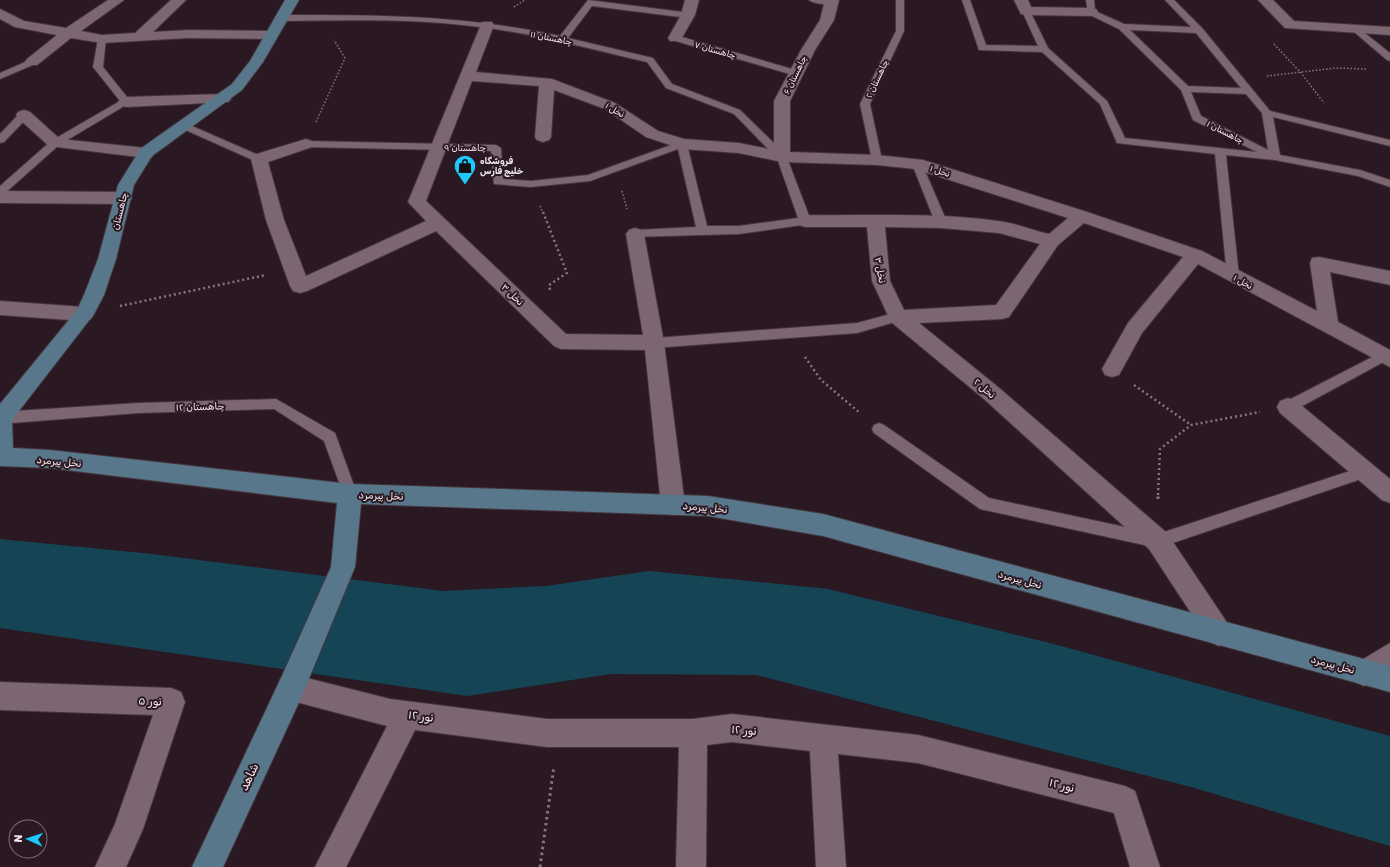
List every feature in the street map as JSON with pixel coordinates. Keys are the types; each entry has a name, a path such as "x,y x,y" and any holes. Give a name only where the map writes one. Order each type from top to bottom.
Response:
{"street":[{"path":"32,62 67,34 117,0"},
{"path":"139,37 179,0"},
{"name":"چاهستان","path":"1,418 84,314 94,295 107,259 126,185 146,153 223,99 237,87 256,62 292,0"},
{"name":"چاهستان ۷","path":"674,38 688,15 692,0"},
{"path":"1264,0 1290,25 1390,31"},
{"name":"چاهستان ۶","path":"782,156 782,101 808,50 827,20 832,1"},
{"path":"1023,5 1091,6"},
{"path":"0,13 20,24 67,34 102,39 188,34 271,35"},
{"name":"نخل ۳","path":"487,25 417,202 561,341 654,343"},
{"name":"نخل ۱","path":"467,76 547,82 610,106 652,134 682,144 739,148 782,156 877,160 917,164 1081,216 1195,256 1387,357"},
{"path":"543,137 547,82"},
{"path":"126,102 223,99"},
{"path":"24,115 55,143 146,153"},
{"path":"306,144 259,159 275,220 300,286 439,222"},
{"path":"0,197 123,198"},
{"path":"898,317 1002,312 1052,241 1081,216"},
{"path":"805,221 875,220 941,222 999,227 1052,241"},
{"name":"نخل ۳","path":"875,220 881,282 898,317"},
{"path":"635,234 654,343 673,505"},
{"path":"1112,369 1135,328 1195,256"},
{"path":"1329,327 1319,263 1390,278"},
{"path":"0,308 84,314"},
{"name":"نخل ۲","path":"898,317 991,393 1032,431 1158,540 1219,633"},
{"path":"1288,407 1390,493"},
{"path":"1,418 1,457"},
{"name":"نخل پیرمرد","path":"1,457 50,459 350,494 708,506 823,524 1390,679"},
{"name":"شاهد","path":"207,867 291,688 343,567 350,494"},
{"path":"1364,673 1390,656"},
{"name":"نور ۱۲","path":"291,688 390,713 408,714 547,733 693,733 732,728 918,749 1125,801 1145,867"},
{"name":"نور ۵","path":"0,696 171,702 128,829 110,867"},
{"path":"330,867 408,714"},
{"path":"692,867 693,733"},
{"path":"823,738 831,867"}],"lane":[{"path":"813,0 832,1"},
{"name":"چاهستان ۲","path":"877,160 865,104 900,31 900,0"},
{"path":"966,0 982,48 1044,49"},
{"path":"1023,5 1044,49 1104,103 1121,141 1275,157 1267,113 1199,30 1169,0"},
{"path":"562,40 592,2 688,15"},
{"name":"چاهستان ۱","path":"1091,6 1122,27 1185,89 1197,118 1275,157 1360,173 1390,184"},
{"name":"چاهستان ۱۱","path":"282,18 403,18 487,25 650,60 669,86 737,112 782,156"},
{"path":"1122,27 1199,30"},
{"path":"1356,29 1390,58"},
{"name":"چاهستان ۷","path":"674,38 796,73"},
{"path":"0,192 55,143 126,102 98,67 102,39"},
{"path":"0,76 32,62"},
{"path":"1185,89 1249,91"},
{"path":"1267,113 1390,144"},
{"path":"0,140 24,115"},
{"path":"185,126 259,159"},
{"name":"چاهستان ۹","path":"306,144 496,148 498,182 530,184 590,178 682,144"},
{"path":"682,144 702,230"},
{"path":"1220,152 1233,276"},
{"path":"635,234 702,230 739,230 805,221 782,156"},
{"path":"917,164 941,222"},
{"path":"654,343 857,328 898,317"},
{"path":"1288,407 1387,357"},
{"name":"چاهستان ۱۲","path":"1,418 138,408 276,404 330,437 350,494"},
{"path":"879,429 985,504 1158,540 1366,472"}],"path":[{"path":"306,144 346,58 334,40 344,18"},
{"path":"1237,76 1277,76 1336,68 1367,69"},
{"path":"615,170 635,234"},
{"path":"530,184 567,272 549,285 550,292"},
{"path":"84,314 294,269"},
{"path":"789,334 821,380 879,429"},
{"path":"1112,369 1191,425"},
{"path":"1158,540 1160,449 1191,425 1288,407"},
{"path":"540,867 558,733"}],"water":[{"path":"0,539 152,554 443,591 546,586 649,571 828,589 1050,643 1390,736 1390,846 1191,787 756,675 611,674 467,696 0,628"}],"place":[{"name":"فروشگاه خلیج فارس","path":"465,186"}]}
